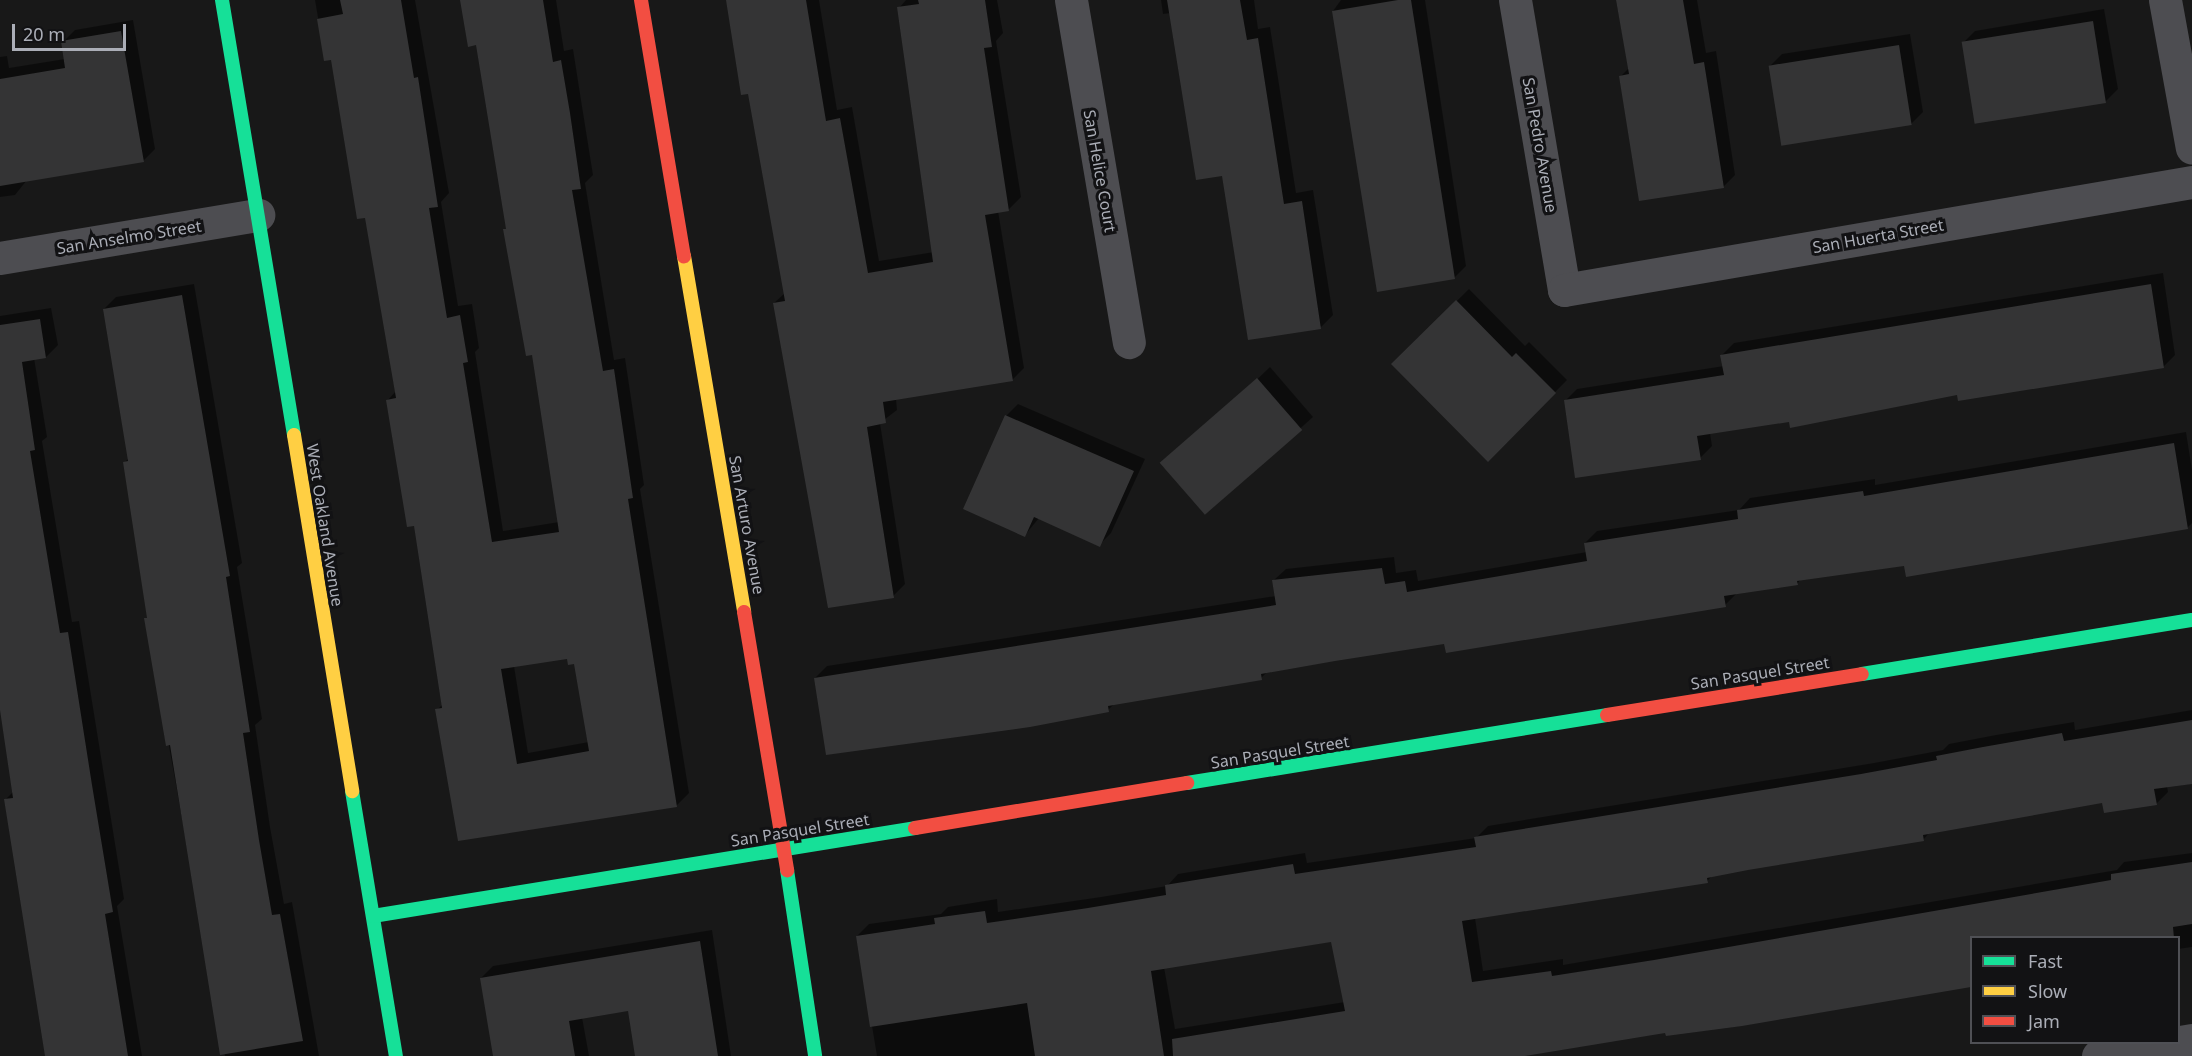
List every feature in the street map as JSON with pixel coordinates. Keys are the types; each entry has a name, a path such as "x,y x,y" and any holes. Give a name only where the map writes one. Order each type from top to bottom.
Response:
{"street":[{"name":"West Oakland Avenue","path":"222,0 396,1056"},
{"name":"San Arturo Avenue","path":"641,0 784,849 815,1056"},
{"name":"San Helice Court","path":"1071,0 1129,342"},
{"name":"San Pedro Avenue","path":"1515,0 1564,290"},
{"path":"2165,0 2192,148"},
{"name":"San Huerta Street","path":"1564,290 2192,182"},
{"name":"San Anselmo Street","path":"0,258 258,215"},
{"name":"San Pasquel Street","path":"373,916 2192,620"},
{"path":"2098,1056 2168,1044"}],"building":[{"path":"340,0 401,0 414,78 418,77 438,207 429,208 447,318 460,315 468,362 463,363 492,542 559,532 532,355 526,356 503,229 506,229 476,45 468,47 460,0 543,0 553,62 561,60 570,113 581,189 572,190 603,371 614,369 633,498 628,499 677,807 458,841 435,709 442,708 414,526 407,527 386,400 396,398 365,218 357,219 331,60 324,61 317,19 343,14","holes":["567,659 568,665 574,664 589,751 517,764 501,669"]},
{"path":"726,0 806,0 826,121 840,118 868,273 933,262 897,7 919,4 918,0 985,0 992,47 984,48 1009,211 985,215 1013,381 883,402 886,423 867,427 894,598 828,608 773,303 785,301 748,94 741,95"},
{"path":"1167,0 1240,0 1247,40 1258,38 1284,204 1302,201 1321,329 1248,340 1222,176 1196,180"},
{"path":"1411,0 1455,279 1377,292 1332,11"},
{"path":"1616,0 1683,0 1694,64 1704,62 1724,188 1639,201 1619,76 1629,74"},
{"path":"2093,21 2106,103 1975,124 1962,42"},
{"path":"121,31 144,162 0,186 0,79 65,68 61,41"},
{"path":"1899,45 1912,125 1781,146 1769,66"},
{"path":"2151,284 2164,368 1958,401 1957,395 1790,428 1789,422 1697,436 1701,460 1575,478 1564,400 1724,375 1720,355"},
{"path":"182,295 230,576 226,577 250,732 243,733 259,840 272,915 280,914 303,1041 220,1055 170,745 166,746 144,618 147,618 123,462 128,461 103,309"},
{"path":"1456,300 1512,357 1516,353 1556,393 1488,462 1391,364"},
{"path":"40,319 46,358 22,362 35,450 30,451 60,633 68,632 113,912 105,914 128,1056 45,1056 4,799 13,798 0,710 0,325"},
{"path":"1257,378 1302,430 1205,515 1160,463"},
{"path":"1005,415 1134,471 1100,547 1034,517 1025,537 963,509"},
{"path":"2174,443 2188,529 1906,577 1904,566 1797,581 1798,585 1724,596 1726,607 1446,653 1444,644 1335,661 1261,674 1262,680 1108,706 1109,712 1030,727 826,755 814,678 1276,605 1272,580 1382,568 1385,584 1405,581 1407,592 1587,561 1584,543 1738,519 1737,510 1863,491 1864,496"},
{"path":"2192,720 2192,784 2154,789 2157,805 2104,813 2102,803 1923,835 1924,841 1707,878 1708,883 1462,921 1472,982 1551,971 1552,976 1654,960 2111,880 2111,874 2192,862 2192,924 2173,927 2174,936 1970,936 1970,987 1742,1026 1666,1036 1665,1033 1525,1056 1173,1056 1172,1039 1345,1011 1331,942 1151,971 1164,1056 1035,1056 1027,1003 870,1027 856,936 935,924 934,918 985,911 987,923 1088,908 1166,895 1165,885 1293,864 1295,874 1476,847 1474,837 1861,774 1937,760 1936,756 2062,733 2064,741"},
{"path":"700,941 718,1056 635,1056 628,1011 569,1021 575,1056 493,1056 480,978"}],"traffic: fast":[{"path":"222,0 294,435"},
{"path":"1862,674 2192,620"},
{"path":"1187,783 1607,715"},
{"path":"352,791 396,1056"},
{"path":"373,916 915,828"},
{"path":"787,870 815,1056"}],"traffic: slow":[{"path":"684,256 744,612"},
{"path":"294,435 352,791"}],"traffic: jam":[{"path":"641,0 684,256"},
{"path":"744,612 787,870"},
{"path":"1607,715 1862,674"},
{"path":"915,828 1187,783"}]}
